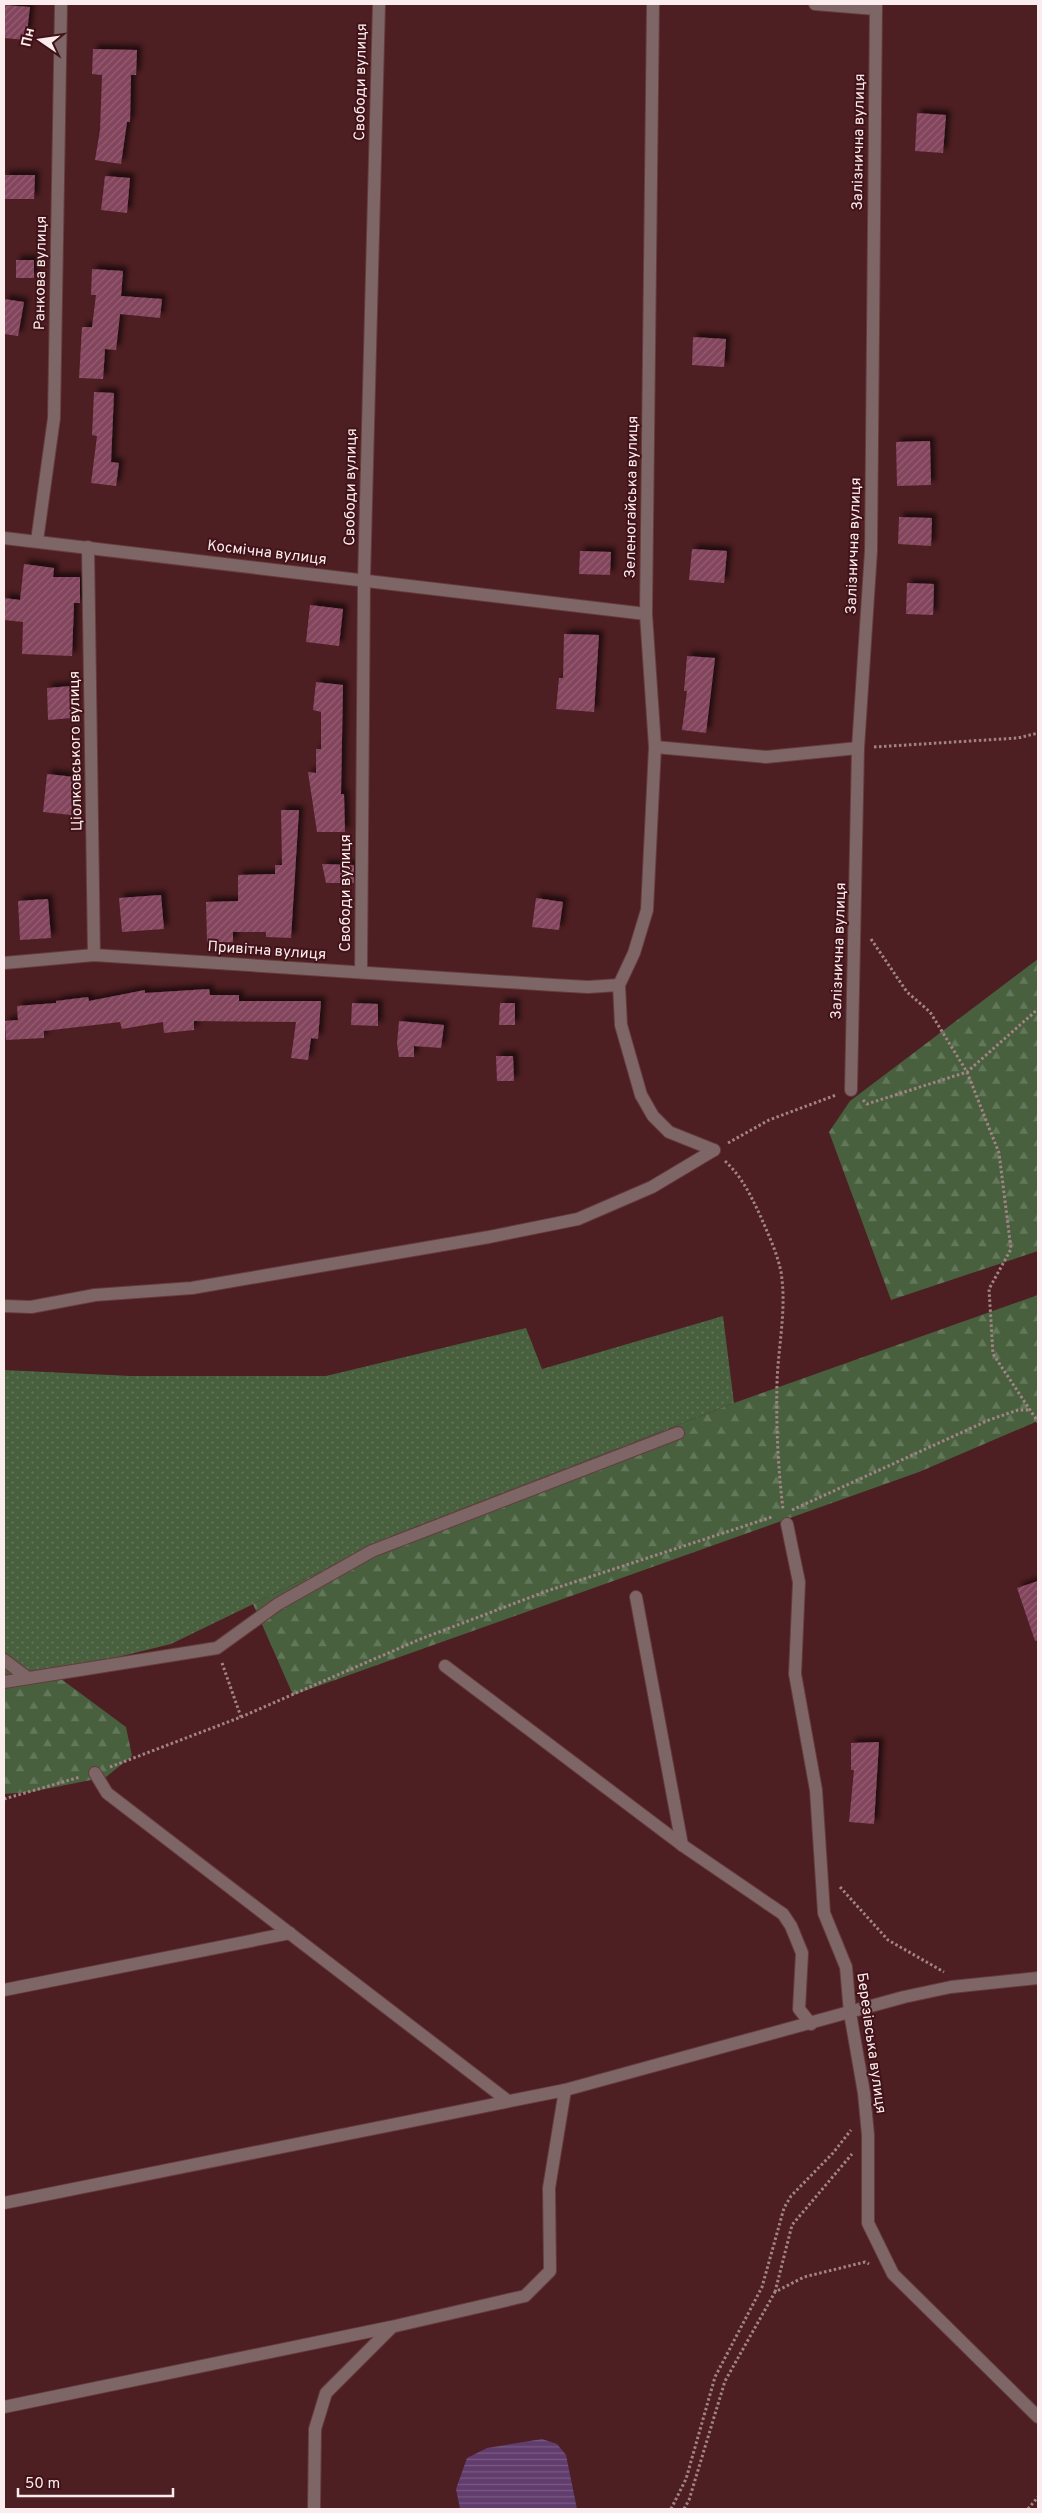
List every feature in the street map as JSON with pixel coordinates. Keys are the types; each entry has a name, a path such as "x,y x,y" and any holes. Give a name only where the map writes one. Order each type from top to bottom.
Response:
{"street":[{"name":"Ранкова вулиця","path":"37,541 54,418 61,4"},
{"name":"Свободи вулиця","path":"361,972 364,580 378,4"},
{"name":"Зеленогайська вулиця","path":"619,985 634,953 647,910 655,747 646,614 653,4"},
{"path":"815,4 876,6"},
{"name":"Залізнична вулиця","path":"851,1090 858,748 871,551 876,6"},
{"name":"Космічна вулиця","path":"4,538 646,614"},
{"name":"Ціолковського вулиця","path":"88,547 94,955"},
{"path":"655,747 766,757 858,748"},
{"name":"Привітна вулиця","path":"4,963 94,955 580,987 619,985"},
{"path":"619,985 621,1025 641,1095 653,1116 669,1132 714,1150"},
{"path":"4,1306 31,1307 94,1295 192,1288 490,1238 578,1219 652,1187 714,1150"},
{"path":"4,1682 217,1648 278,1604 372,1551 678,1433"},
{"name":"Березівська вулиця","path":"785,1519 799,1582 796,1674 816,1790 824,1913 846,1967 850,2013 864,2093 868,2135 868,2223 893,2274 1038,2416"},
{"path":"636,1597 682,1845"},
{"path":"4,1660 28,1678"},
{"path":"445,1666 682,1845 783,1914 791,1926 802,1953 798,2009 811,2024"},
{"path":"95,1773 107,1793 508,2101"},
{"path":"4,1990 290,1933"},
{"path":"4,2203 565,2090 904,1997 969,1986 1038,1978"},
{"path":"4,2407 391,2328 525,2296 550,2271 549,2188 565,2090"},
{"path":"314,2509 315,2429 326,2393 391,2328"}],"path":[{"path":"858,748 1018,738 1038,733"},
{"path":"856,915 907,992 930,1012 967,1072 999,1153 1011,1249 989,1289 993,1354 1038,1420"},
{"path":"785,1519 779,1480 777,1410 783,1306 781,1272 771,1239 752,1196 739,1174 714,1150 768,1120 809,1103 851,1090 868,1104 967,1072 1038,1009"},
{"path":"4,1799 95,1773 241,1717 418,1640 548,1592 785,1519 989,1420 1018,1410 1030,1410"},
{"path":"217,1648 241,1717"},
{"path":"822,1868 888,1940 969,1986"},
{"path":"671,2509 686,2479 715,2377 762,2287 784,2208 791,2196 834,2153 853,2125"},
{"path":"684,2509 689,2500 725,2381 775,2292 792,2225 868,2135"},
{"path":"775,2292 804,2276 865,2262 893,2274"},
{"path":"1028,2509 1038,2497"}],"green space":[{"path":"1038,959 1038,1251 891,1300 829,1132 850,1101"},
{"path":"1038,1295 1038,1421 919,1472 293,1695 253,1604 397,1534 734,1403"},
{"path":"723,1316 734,1403 397,1534 171,1644 4,1685 4,1370 131,1376 326,1376 526,1328 542,1369"},
{"path":"53,1673 126,1727 132,1756 106,1777 31,1792 4,1794 4,1685"}],"shaded area":[{"path":"542,2439 557,2444 566,2455 577,2509 460,2509 456,2489 467,2458 487,2448"}],"building":[{"path":"4,5 30,7 26,40 4,38"},
{"path":"93,49 137,50 136,75 131,75 130,122 127,122 121,164 95,160 100,130 102,75 92,74"},
{"path":"917,113 946,115 943,153 915,151"},
{"path":"4,175 35,175 34,199 4,199"},
{"path":"105,176 130,178 127,213 101,210"},
{"path":"16,260 34,260 34,278 16,278"},
{"path":"92,269 123,271 121,296 162,299 160,318 120,314 116,350 105,349 103,379 79,378 82,327 92,327 96,295 91,295"},
{"path":"4,299 24,302 18,336 4,334"},
{"path":"693,337 726,339 724,367 692,365"},
{"path":"94,392 114,393 111,462 119,463 116,486 91,483 97,436 92,435"},
{"path":"930,441 931,485 897,486 896,442"},
{"path":"899,517 932,518 931,546 898,544"},
{"path":"692,549 727,551 724,583 689,580"},
{"path":"580,551 611,552 610,575 579,574"},
{"path":"24,564 54,568 53,577 80,577 80,603 74,603 72,656 22,654 23,622 4,620 4,598 20,600"},
{"path":"907,583 934,584 933,615 906,614"},
{"path":"310,605 343,609 339,646 306,642"},
{"path":"564,634 599,635 594,712 556,709 559,678 563,678"},
{"path":"687,656 715,658 706,733 682,730 687,691 684,691"},
{"path":"316,682 343,685 341,794 344,794 345,832 317,832 308,772 316,773 316,749 321,749 321,712 313,710"},
{"path":"71,686 72,718 48,720 47,688"},
{"path":"47,774 75,777 71,815 43,812"},
{"path":"281,810 299,810 291,938 266,937 266,932 233,932 233,942 207,943 206,902 238,901 238,875 275,874 275,865 282,865"},
{"path":"322,864 354,865 354,883 326,883"},
{"path":"161,895 164,929 122,932 119,898"},
{"path":"536,898 563,902 559,930 532,927"},
{"path":"48,899 51,938 20,940 18,901"},
{"path":"209,989 210,995 239,995 239,1001 321,1001 318,1039 311,1038 308,1060 291,1058 296,1022 194,1021 194,1030 164,1033 163,1022 122,1029 120,1022 44,1031 44,1038 6,1040 5,1021 18,1020 17,1006 56,1003 56,1001 88,997 89,1001 145,990 145,993"},
{"path":"352,1003 378,1004 378,1026 351,1025"},
{"path":"500,1003 515,1003 515,1025 499,1025"},
{"path":"399,1021 444,1025 441,1048 414,1046 414,1057 399,1057 397,1044"},
{"path":"496,1056 513,1056 514,1081 497,1081"},
{"path":"1038,1581 1038,1640 1035,1641 1017,1588"},
{"path":"879,1742 874,1824 849,1822 854,1770 851,1770 851,1743"}]}
